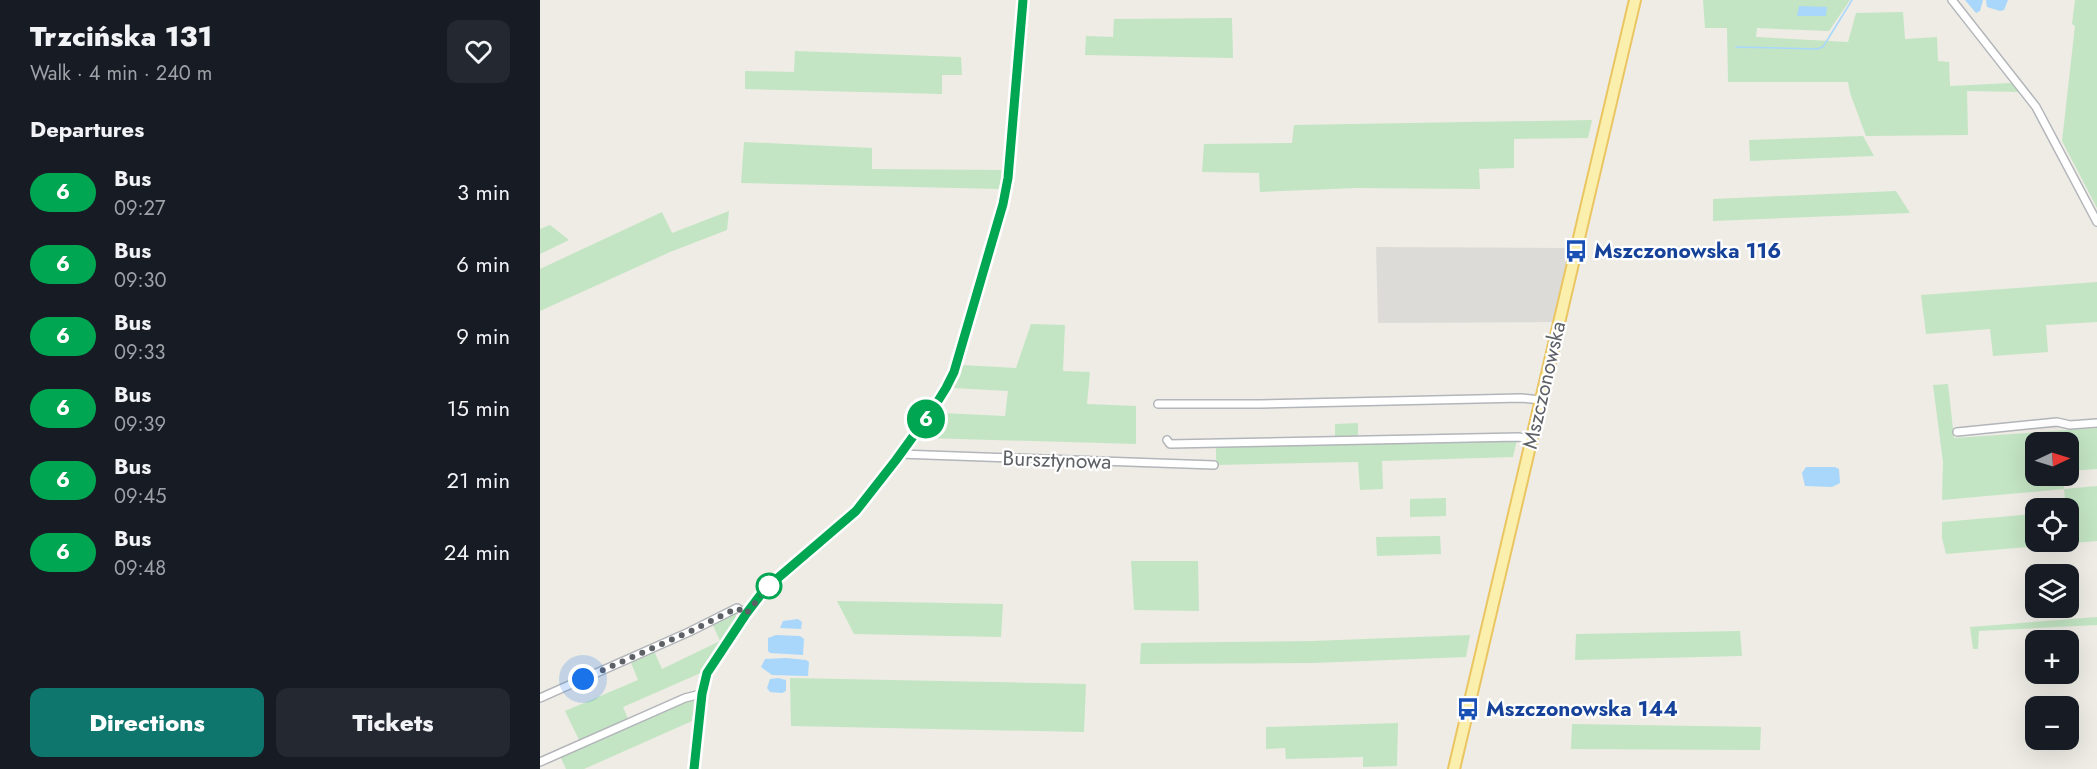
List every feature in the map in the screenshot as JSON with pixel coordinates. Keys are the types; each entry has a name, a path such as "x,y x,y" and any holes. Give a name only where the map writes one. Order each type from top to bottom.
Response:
{"main road":[{"name":"Mszczonowska","path":"1454,769 1635,0"}],"street":[{"path":"694,769 702,694 707,673 765,589 856,511 933,409 954,372 1003,204 1008,178 1023,0"},
{"path":"1952,0 2028,94 2097,222"},
{"path":"1158,404 1521,398 1541,400"},
{"path":"1957,432 2057,422 2070,425 2097,423"},
{"path":"1167,441 1170,444 1201,444 1519,437 1532,440"},
{"name":"Bursztynowa","path":"900,454 1214,465"},
{"path":"540,698 689,632 737,608 746,614"},
{"path":"540,762 685,698 702,694"}],"shaded area":[{"path":"1376,247 1571,248 1553,322 1378,323"}],"green space":[{"path":"1703,0 1850,0 1829,31 1757,28 1756,37 1848,42 1856,13 1903,12 1905,39 1937,37 1938,61 1949,62 1950,86 2011,83 2019,92 1967,91 1968,135 1866,136 1848,82 1728,82 1727,28 1705,28"},
{"path":"2075,0 2097,0 2097,208 2062,141 2075,26 2072,24"},
{"path":"1232,18 1233,58 1085,55 1086,36 1113,37 1114,19"},
{"path":"795,51 961,57 962,75 942,75 942,94 745,89 745,71 794,72"},
{"path":"1592,120 1588,138 1514,139 1514,168 1479,169 1480,189 1356,188 1260,192 1259,173 1202,172 1204,144 1292,143 1294,125"},
{"path":"1863,136 1874,156 1750,161 1749,140"},
{"path":"744,142 872,148 872,169 1003,170 1001,189 741,183"},
{"path":"1896,191 1910,213 1713,221 1713,199"},
{"path":"729,211 727,230 670,252 540,311 540,269 662,212 672,233"},
{"path":"550,225 569,240 540,254 540,229"},
{"path":"2097,282 2097,322 2046,325 2048,352 1993,356 1990,329 1926,334 1921,295"},
{"path":"1031,324 1065,325 1063,371 1090,372 1087,404 1136,406 1136,444 925,438 941,413 1005,416 1008,391 953,388 962,365 1016,368"},
{"path":"1948,384 1954,438 2025,433 2025,486 2064,486 2064,489 1942,500 1943,462 1933,385"},
{"path":"1358,423 1358,438 1335,439 1335,424"},
{"path":"2097,428 2097,469 2079,470 2079,432 2040,432"},
{"path":"1517,440 1513,457 1382,461 1383,489 1360,490 1358,462 1216,465 1216,447"},
{"path":"2097,486 2097,541 2079,543 2079,498 2065,498 2064,489"},
{"path":"1446,498 1446,516 1410,517 1410,499"},
{"path":"2025,515 2025,547 1946,554 1942,538 1942,522"},
{"path":"1440,536 1441,554 1377,556 1376,537"},
{"path":"1131,561 1198,561 1199,611 1134,610"},
{"path":"837,601 1003,604 1001,637 854,634"},
{"path":"730,614 736,614 736,623 703,672 623,707 629,721 697,691 692,721 584,769 566,769 560,756 582,746 565,711 638,680 630,660 654,651 662,669 720,641 712,623"},
{"path":"2097,617 2097,625 1979,631 1978,649 1973,649 1970,627"},
{"path":"1740,631 1742,656 1575,660 1576,634"},
{"path":"1470,635 1466,657 1313,663 1140,664 1141,643 1312,641"},
{"path":"790,678 1086,684 1084,732 791,726"},
{"path":"1398,723 1397,766 1363,767 1363,757 1286,759 1285,748 1266,749 1266,727"},
{"path":"1572,724 1761,727 1760,750 1571,749"}],"water":[{"path":"1965,0 1983,0 1980,11 1976,13"},
{"path":"1986,0 2008,0 2004,10 2000,11 1987,7"},
{"path":"1799,6 1827,7 1826,16 1797,16"},
{"path":"1806,467 1835,467 1839,469 1840,483 1832,487 1805,486 1802,473"},
{"path":"798,619 802,622 801,629 780,628 783,621"},
{"path":"776,635 800,636 804,639 803,655 770,653 768,638"},
{"path":"786,658 809,662 808,676 772,675 761,667 765,659"},
{"path":"770,679 786,680 786,691 770,692 767,688"}],"waterway":[{"path":"1736,47 1817,49 1823,47 1852,0"}],"bus line":[{"name":"6","path":"694,769 702,694 707,673 765,589 856,511 933,409 954,372 1003,204 1008,178 1023,0"}],"place":[{"name":"Mszczonowska 116","path":"1576,251"},
{"name":"Mszczonowska 144","path":"1468,709"}],"route":[{"path":"583,679 737,608 746,614 769,586"}]}
